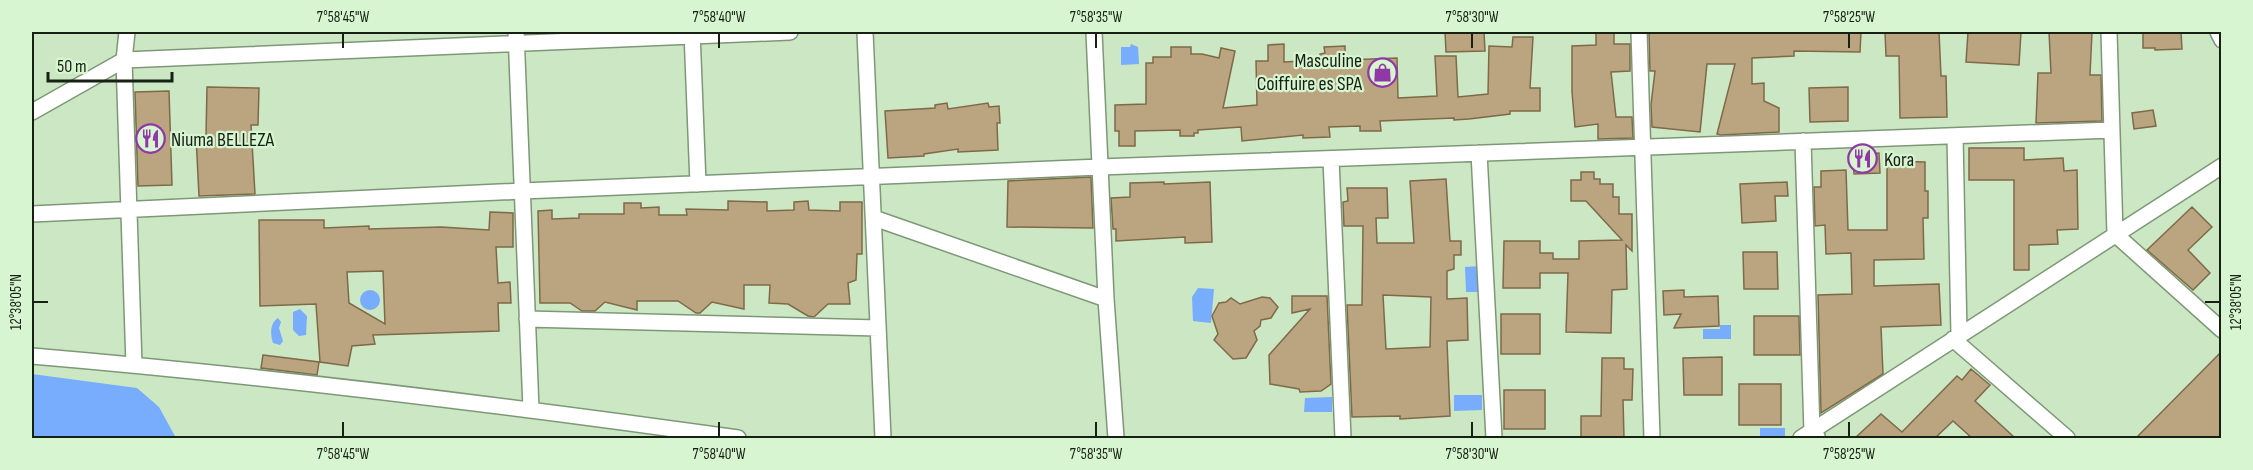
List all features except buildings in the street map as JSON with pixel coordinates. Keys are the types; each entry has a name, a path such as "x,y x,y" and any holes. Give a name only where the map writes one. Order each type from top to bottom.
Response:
{"street":[{"path":"127,32 124,60 134,365"},
{"path":"32,112 124,60 517,37 790,32"},
{"path":"865,32 883,438"},
{"path":"1094,32 1106,299 1116,438"},
{"path":"1639,32 1652,438"},
{"path":"2109,32 2115,234 2222,330"},
{"path":"2218,32 2222,40"},
{"path":"692,34 698,184"},
{"path":"517,37 531,410"},
{"path":"32,214 1100,167 2112,130"},
{"path":"1955,136 1956,337 2067,438"},
{"path":"1803,141 1811,436"},
{"path":"1479,153 1494,438"},
{"path":"1331,159 1343,438"},
{"path":"1811,436 1956,337 2222,166"},
{"path":"873,218 1106,299"},
{"path":"527,319 878,328"},
{"path":"32,356 134,365 531,410 738,438"}],"water":[{"path":"1131,44 1138,47 1139,64 1121,65 1121,47 1130,47"},
{"path":"1480,266 1482,292 1466,292 1465,267"},
{"path":"1198,288 1214,289 1211,323 1193,321 1192,297"},
{"path":"370,290 377,293 380,300 377,307 370,310 363,307 360,300 363,293"},
{"path":"300,309 307,316 306,335 299,336 293,330 293,312"},
{"path":"278,318 281,322 279,328 283,341 280,345 273,343 271,336 272,326"},
{"path":"1720,325 1731,325 1731,339 1703,339 1703,329 1720,329"},
{"path":"32,374 137,388 159,407 176,438 32,438"},
{"path":"1454,395 1482,395 1482,410 1454,411"},
{"path":"1332,397 1332,412 1304,412 1305,398"},
{"path":"1760,428 1785,428 1785,438 1760,438"}],"place":[{"name":"Masculine Coiffuire es SPA","path":"1383,72"},
{"name":"Niuma BELLEZA","path":"150,139"},
{"name":"Kora","path":"1863,159"}]}
